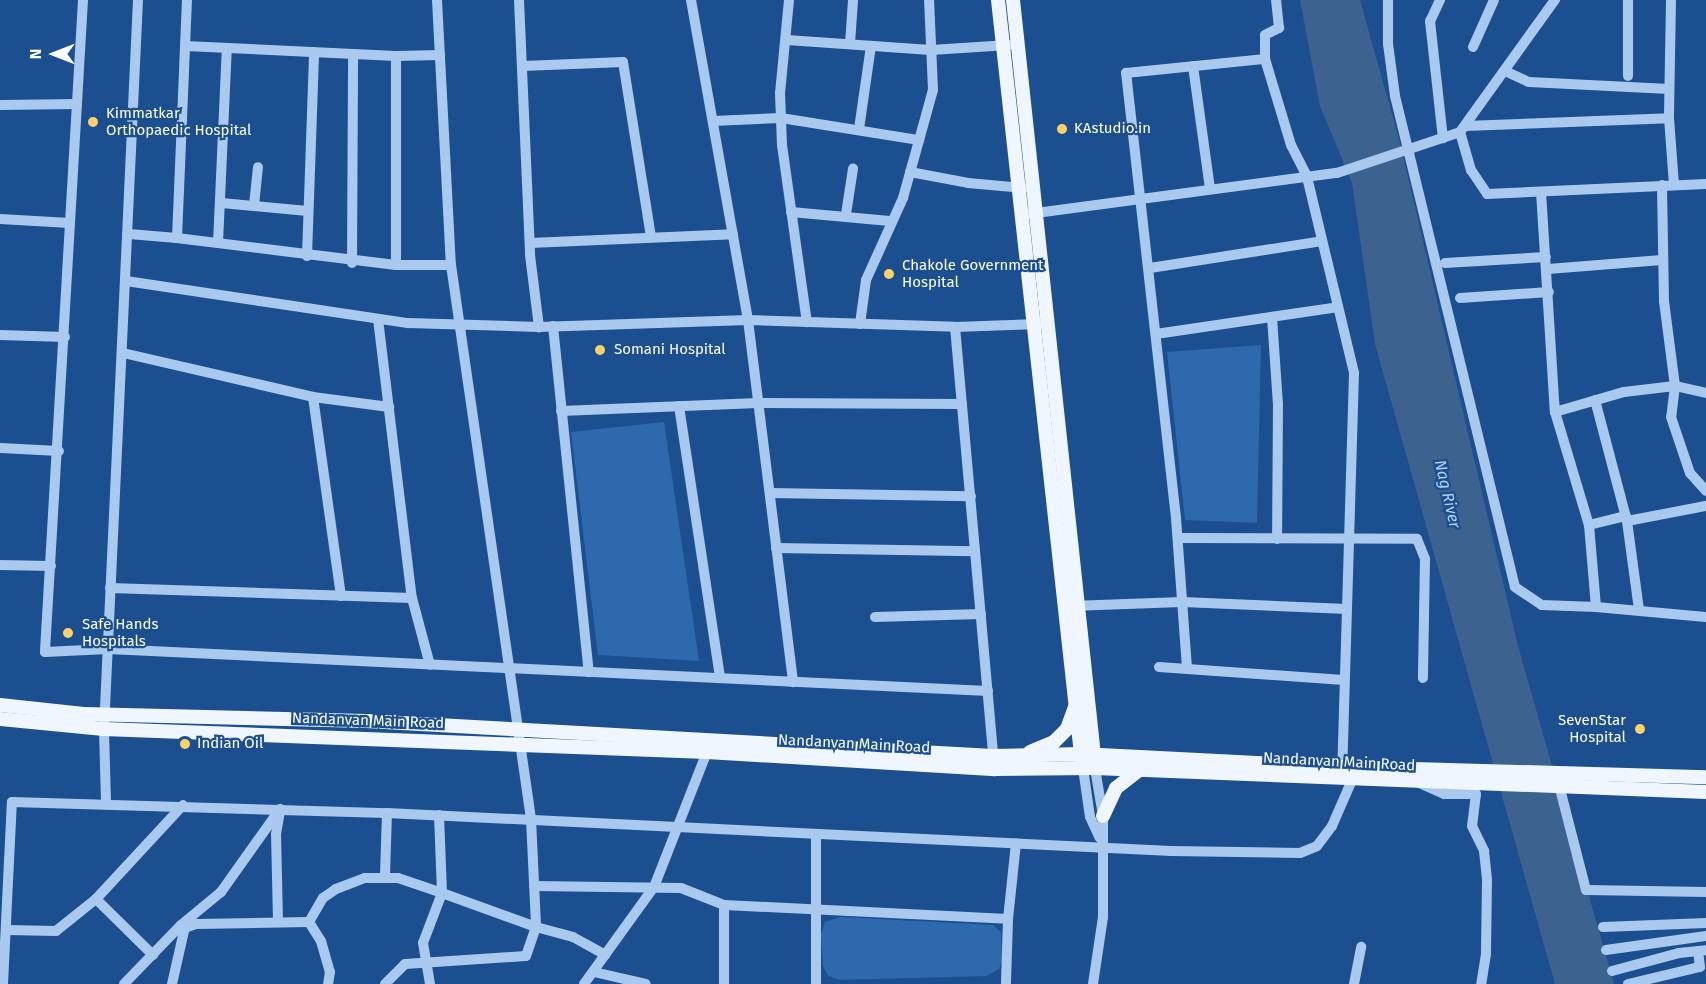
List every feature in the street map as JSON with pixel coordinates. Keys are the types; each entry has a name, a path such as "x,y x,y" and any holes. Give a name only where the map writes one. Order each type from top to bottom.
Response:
{"main road":[{"path":"998,0 1022,215 1041,324"},
{"path":"1013,0 1036,213 1041,324 1088,761"},
{"path":"1071,606 1076,703 1088,761"},
{"path":"1023,755 1054,742 1067,729 1076,703"},
{"path":"0,705 105,714 366,721 517,737 993,756 1023,755 1088,761 1345,775 1488,777"},
{"name":"Nandanvan Main Road","path":"1,720 104,729 517,737 707,752 995,769 1088,761 1139,770 1345,775 1418,782 1488,777 1563,780 1706,792"},
{"path":"1103,816 1116,788 1139,770"},
{"path":"1563,780 1706,777"}],"street":[{"path":"83,0 59,451 45,652 108,649 988,691"},
{"path":"106,802 104,729 129,234 138,0"},
{"path":"177,238 187,0"},
{"path":"386,984 405,964 517,959 531,950 536,927 531,819 517,737 510,668 451,265 437,0"},
{"path":"519,0 530,243 539,327"},
{"path":"691,0 748,320 793,682"},
{"path":"789,0 781,118 791,212 807,322"},
{"path":"850,44 853,0"},
{"path":"860,324 866,280 890,221 903,198 933,90 928,0"},
{"path":"3,984 12,802 106,802 439,815 1016,843 1101,842 1300,853 1317,846 1332,826 1345,775 1344,680 1354,373 1307,177 1291,145 1265,59 1265,34 1280,28 1276,0"},
{"path":"1388,0 1388,44 1395,96 1515,587 1542,605 1639,610 1706,617"},
{"path":"1440,0 1430,21 1443,138"},
{"path":"1473,47 1494,0"},
{"path":"1555,0 1462,129 1471,170 1487,194 1706,184"},
{"path":"1628,0 1628,76"},
{"path":"1671,0 1669,118 1674,185"},
{"path":"787,40 931,50 1018,45"},
{"path":"186,46 396,56 440,55"},
{"path":"859,129 871,46"},
{"path":"218,243 222,202 228,48"},
{"path":"307,256 314,52"},
{"path":"352,263 353,54"},
{"path":"396,56 396,265"},
{"path":"1187,668 1178,538 1150,268 1139,197 1126,73 1265,59"},
{"path":"523,66 623,62 651,237"},
{"path":"1192,66 1210,189"},
{"path":"1505,71 1529,82 1669,90"},
{"path":"0,105 77,104"},
{"path":"712,121 781,118 919,140"},
{"path":"1022,215 1139,197 1337,173 1409,150 1462,129 1669,118"},
{"path":"254,205 258,167"},
{"path":"846,214 853,169"},
{"path":"910,172 1019,189 1033,186"},
{"path":"1662,185 1662,260 1676,386 1671,417 1690,473 1706,490"},
{"path":"1541,192 1548,269 1555,412 1589,525 1596,607"},
{"path":"222,202 308,211"},
{"path":"791,212 846,214 890,221"},
{"path":"0,219 70,223"},
{"path":"129,234 218,243 352,263 451,265"},
{"path":"530,243 733,234"},
{"path":"1150,268 1322,242"},
{"path":"1445,263 1546,257"},
{"path":"1548,269 1662,260"},
{"path":"126,281 378,319 458,325 539,327 748,320 955,327 1041,324"},
{"path":"1460,298 1549,292"},
{"path":"1156,334 1338,308"},
{"path":"1272,317 1278,404 1277,539"},
{"path":"378,319 412,598 430,664"},
{"path":"553,326 589,672"},
{"path":"955,327 993,756"},
{"path":"0,335 65,337"},
{"path":"123,353 314,397 389,407"},
{"path":"1555,412 1595,400 1676,386 1706,393"},
{"path":"314,397 341,596"},
{"path":"1595,400 1627,519 1639,610"},
{"path":"561,411 758,403 962,404"},
{"path":"679,406 720,678"},
{"path":"0,448 59,451"},
{"path":"770,493 970,496"},
{"path":"1589,525 1706,506"},
{"path":"1178,538 1418,539 1425,559 1423,678"},
{"path":"776,548 975,550"},
{"path":"0,565 51,566"},
{"path":"110,588 412,598"},
{"path":"1071,606 1182,602 1347,609"},
{"path":"875,617 981,614"},
{"path":"1160,667 1344,680"},
{"path":"584,984 654,887 707,752"},
{"path":"1088,761 1103,816 1101,842 1103,917 1093,984"},
{"path":"1088,761 1090,817 1101,842"},
{"path":"1563,780 1586,890 1706,892"},
{"path":"1418,782 1444,794 1476,794 1472,826 1484,851 1486,880 1486,954 1480,984"},
{"path":"6,930 56,931 96,899 183,806"},
{"path":"278,921 276,834 280,809"},
{"path":"124,984 221,892 280,809"},
{"path":"385,876 387,813"},
{"path":"430,984 423,944 442,893 439,815"},
{"path":"816,834 816,984"},
{"path":"1006,984 1008,919 1016,843"},
{"path":"309,922 323,898 336,889 385,876 442,893 536,927 573,937 605,955"},
{"path":"534,885 681,888 724,905 1008,919"},
{"path":"96,899 153,955"},
{"path":"724,905 724,984"},
{"path":"181,929 278,921 309,922"},
{"path":"309,922 321,941 330,972 328,984"},
{"path":"1603,927 1706,923"},
{"path":"172,984 181,929"},
{"path":"1606,950 1706,936"},
{"path":"1354,984 1361,947"},
{"path":"1612,971 1702,951 1700,967 1628,984"},
{"path":"594,972 646,984"}],"shaded area":[{"path":"1261,345 1257,523 1185,520 1167,352"},
{"path":"664,422 699,661 598,655 571,432"},
{"path":"840,917 993,925 1001,932 1002,961 999,969 986,976 840,980 828,976 823,966 821,935 825,922"}],"water":[{"name":"Nag River","path":"1300,0 1360,0 1400,143 1518,646 1614,984 1555,984 1375,344 1352,183 1320,106"}],"place":[{"name":"Kimmatkar Orthopaedic Hospital","path":"93,122"},
{"name":"KAstudio.in","path":"1062,129"},
{"name":"Chakole Government Hospital","path":"889,274"},
{"name":"Somani Hospital","path":"600,350"},
{"name":"Safe Hands Hospitals","path":"68,633"},
{"name":"SevenStar Hospital","path":"1640,729"},
{"name":"Indian Oil","path":"185,744"}]}
